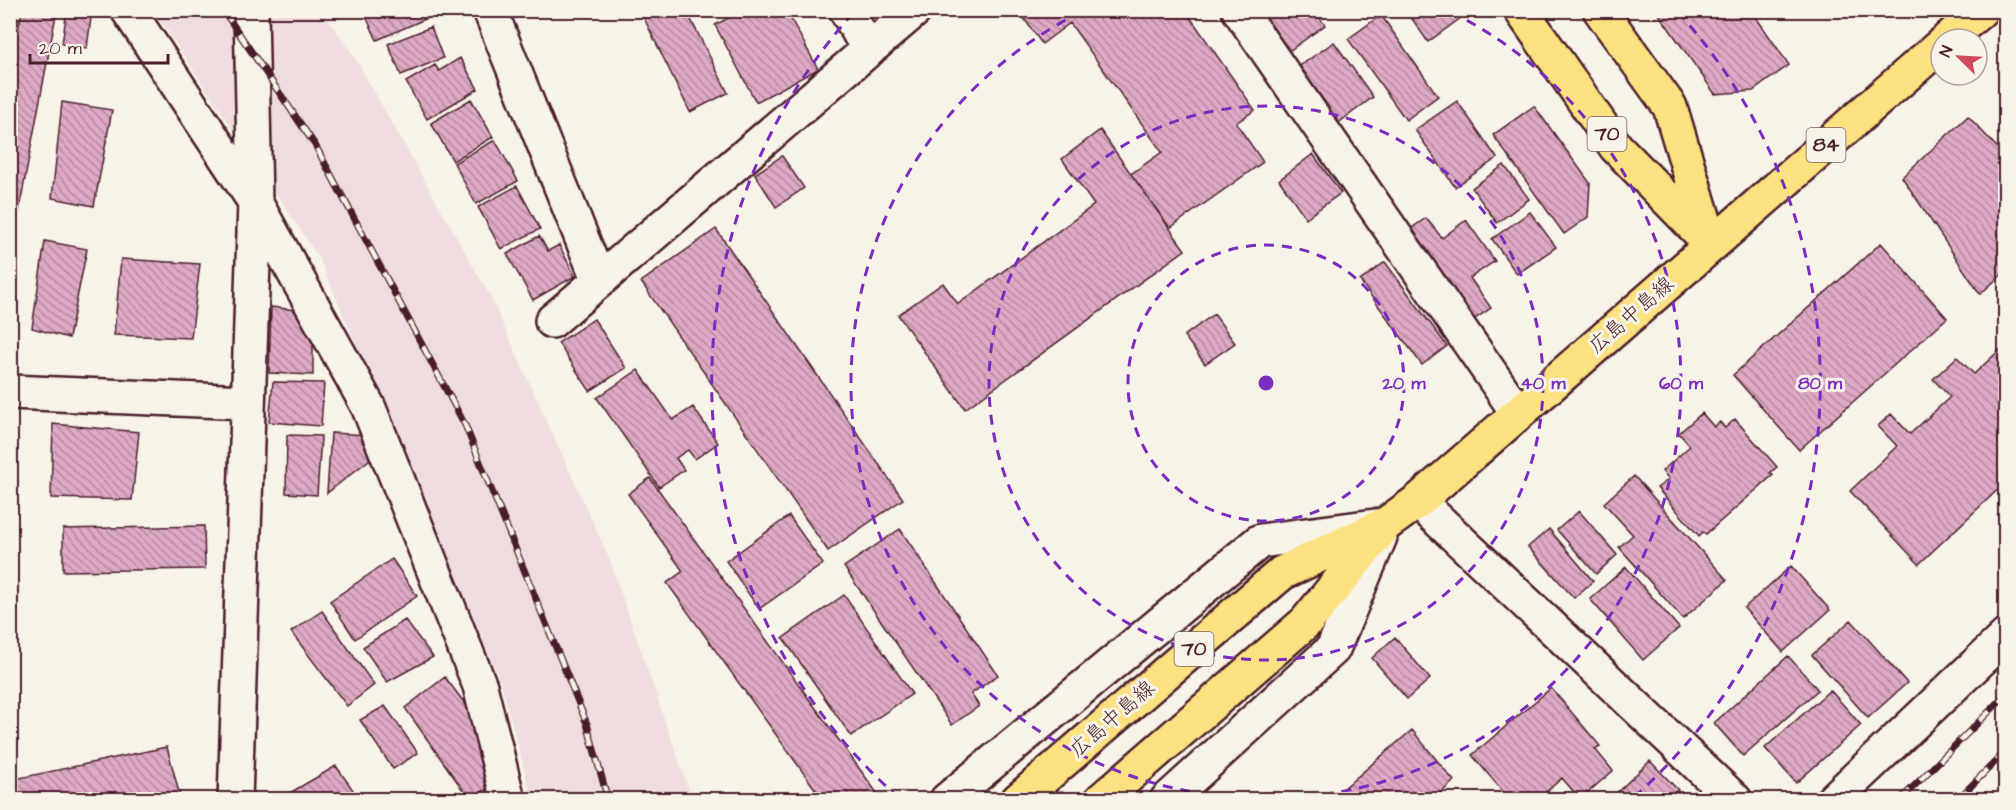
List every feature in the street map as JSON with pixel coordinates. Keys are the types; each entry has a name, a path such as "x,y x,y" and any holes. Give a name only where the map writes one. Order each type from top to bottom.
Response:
{"main road":[{"name":"70","path":"1521,10 1616,147 1711,244"},
{"path":"1600,10 1670,107 1711,244"},
{"path":"1962,27 1981,10"},
{"name":"84","path":"1711,244 1929,55"},
{"name":"広島中島線","path":"1018,800 1281,573 1386,524 1418,501 1711,244"},
{"name":"広島中島線","path":"1101,800 1306,622 1386,524"}],"street":[{"path":"129,10 255,202 368,406 480,686 508,800"},
{"path":"235,800 255,202 250,10"},
{"path":"490,10 599,281"},
{"path":"846,10 869,50"},
{"path":"552,321 915,10"},
{"path":"1239,10 1518,413"},
{"path":"10,392 247,402"},
{"path":"1418,501 1735,800"},
{"path":"948,800 1260,541 1386,524"},
{"path":"1167,800 1333,650 1386,524"},
{"path":"1833,800 2006,636"}],"shaded area":[{"path":"154,11 322,11 354,56 490,296 609,558 692,799 532,799 501,683 319,258"}],"building":[{"path":"67,10 92,10 87,48 62,44"},
{"path":"367,10 441,10 441,12 377,40 364,12"},
{"path":"640,10 686,10 728,93 690,112"},
{"path":"743,10 786,10 818,69 756,102 715,25"},
{"path":"1018,10 1185,10 1255,110 1236,123 1263,162 1170,228 1131,174 1162,152 1070,23 1042,44"},
{"path":"1259,10 1314,10 1325,25 1289,51"},
{"path":"1406,10 1468,10 1469,12 1428,42"},
{"path":"1656,10 1751,10 1789,65 1753,91 1715,94"},
{"path":"22,11 56,15 10,258 10,67"},
{"path":"1381,15 1438,96 1406,120 1348,39"},
{"path":"431,27 443,58 401,75 388,44"},
{"path":"1334,42 1373,97 1337,124 1297,68"},
{"path":"460,58 478,89 427,119 406,82 435,65 439,71"},
{"path":"471,99 493,137 453,161 431,123"},
{"path":"1457,101 1497,158 1455,187 1415,130"},
{"path":"62,102 112,110 94,206 52,198"},
{"path":"1534,106 1590,183 1588,217 1564,234 1493,135"},
{"path":"1968,116 2006,157 2006,271 1980,294 1902,177"},
{"path":"1100,130 1185,250 965,409 898,315 943,283 958,304 1094,205 1062,159"},
{"path":"495,140 518,181 476,204 454,163"},
{"path":"1313,154 1341,193 1306,218 1279,180"},
{"path":"782,156 804,188 776,207 755,174"},
{"path":"1504,165 1529,199 1497,223 1472,188"},
{"path":"517,186 540,229 501,249 478,207"},
{"path":"1530,212 1556,247 1517,274 1492,239"},
{"path":"1426,218 1442,238 1466,220 1495,261 1470,278 1491,308 1466,325 1402,235"},
{"path":"716,229 903,499 828,551 641,282"},
{"path":"539,236 548,251 559,245 575,276 533,300 507,254"},
{"path":"45,241 87,249 69,338 32,328"},
{"path":"1881,243 1947,318 1799,450 1733,375"},
{"path":"121,259 200,264 191,338 114,335"},
{"path":"1385,262 1447,346 1422,365 1360,281"},
{"path":"271,307 304,311 313,332 313,375 269,373"},
{"path":"1214,314 1235,343 1205,364 1184,336"},
{"path":"594,319 626,368 590,391 558,343"},
{"path":"2006,344 2006,482 1919,564 1850,491 1897,446 1878,426 1891,414 1910,434 1950,397 1933,379 1957,357 1974,374"},
{"path":"638,370 673,420 693,407 718,443 695,459 688,450 676,458 684,470 659,487 597,398"},
{"path":"273,382 324,383 321,426 269,422"},
{"path":"1702,413 1714,427 1720,422 1725,428 1735,419 1777,467 1770,473 1773,475 1706,534 1703,532 1699,536 1657,488 1669,479 1662,471 1690,446 1679,433"},
{"path":"53,424 139,432 132,500 51,498"},
{"path":"331,433 369,435 374,456 327,493"},
{"path":"287,435 321,436 317,495 286,493"},
{"path":"1634,476 1727,580 1683,619 1619,547 1633,535 1604,503"},
{"path":"650,478 882,800 823,800 667,583 683,571 628,494"},
{"path":"1579,511 1617,555 1596,574 1557,530"},
{"path":"789,516 823,564 759,609 726,561"},
{"path":"204,526 205,569 63,571 63,529"},
{"path":"900,529 998,675 971,694 979,706 952,725 844,567"},
{"path":"1549,529 1593,581 1574,598 1528,547"},
{"path":"392,559 417,596 355,639 330,601"},
{"path":"1791,566 1830,610 1783,652 1744,608"},
{"path":"1626,567 1679,628 1643,660 1590,599"},
{"path":"844,595 912,694 851,736 783,638"},
{"path":"322,611 374,685 347,706 291,632"},
{"path":"405,620 433,657 387,682 363,647"},
{"path":"1851,620 1907,683 1868,718 1812,655"},
{"path":"1395,637 1430,679 1407,699 1372,658"},
{"path":"1788,656 1818,690 1743,756 1714,723"},
{"path":"445,677 475,717 493,785 470,800 405,708"},
{"path":"1551,688 1600,746 1595,749 1613,771 1580,799 1562,778 1537,800 1510,800 1472,755"},
{"path":"1830,690 1861,725 1796,783 1765,748"},
{"path":"385,706 418,753 393,769 360,720"},
{"path":"1412,730 1454,781 1433,800 1330,800"},
{"path":"167,747 181,800 10,800 10,780"},
{"path":"1650,761 1678,790 1668,800 1609,800"},
{"path":"336,766 360,800 293,800 288,794"},
{"path":"440,790 448,800 426,800"}],"railway":[{"path":"223,10 315,145 465,425 587,724 608,800"},
{"path":"1900,800 2006,695"},
{"path":"1957,800 2006,751"}]}
